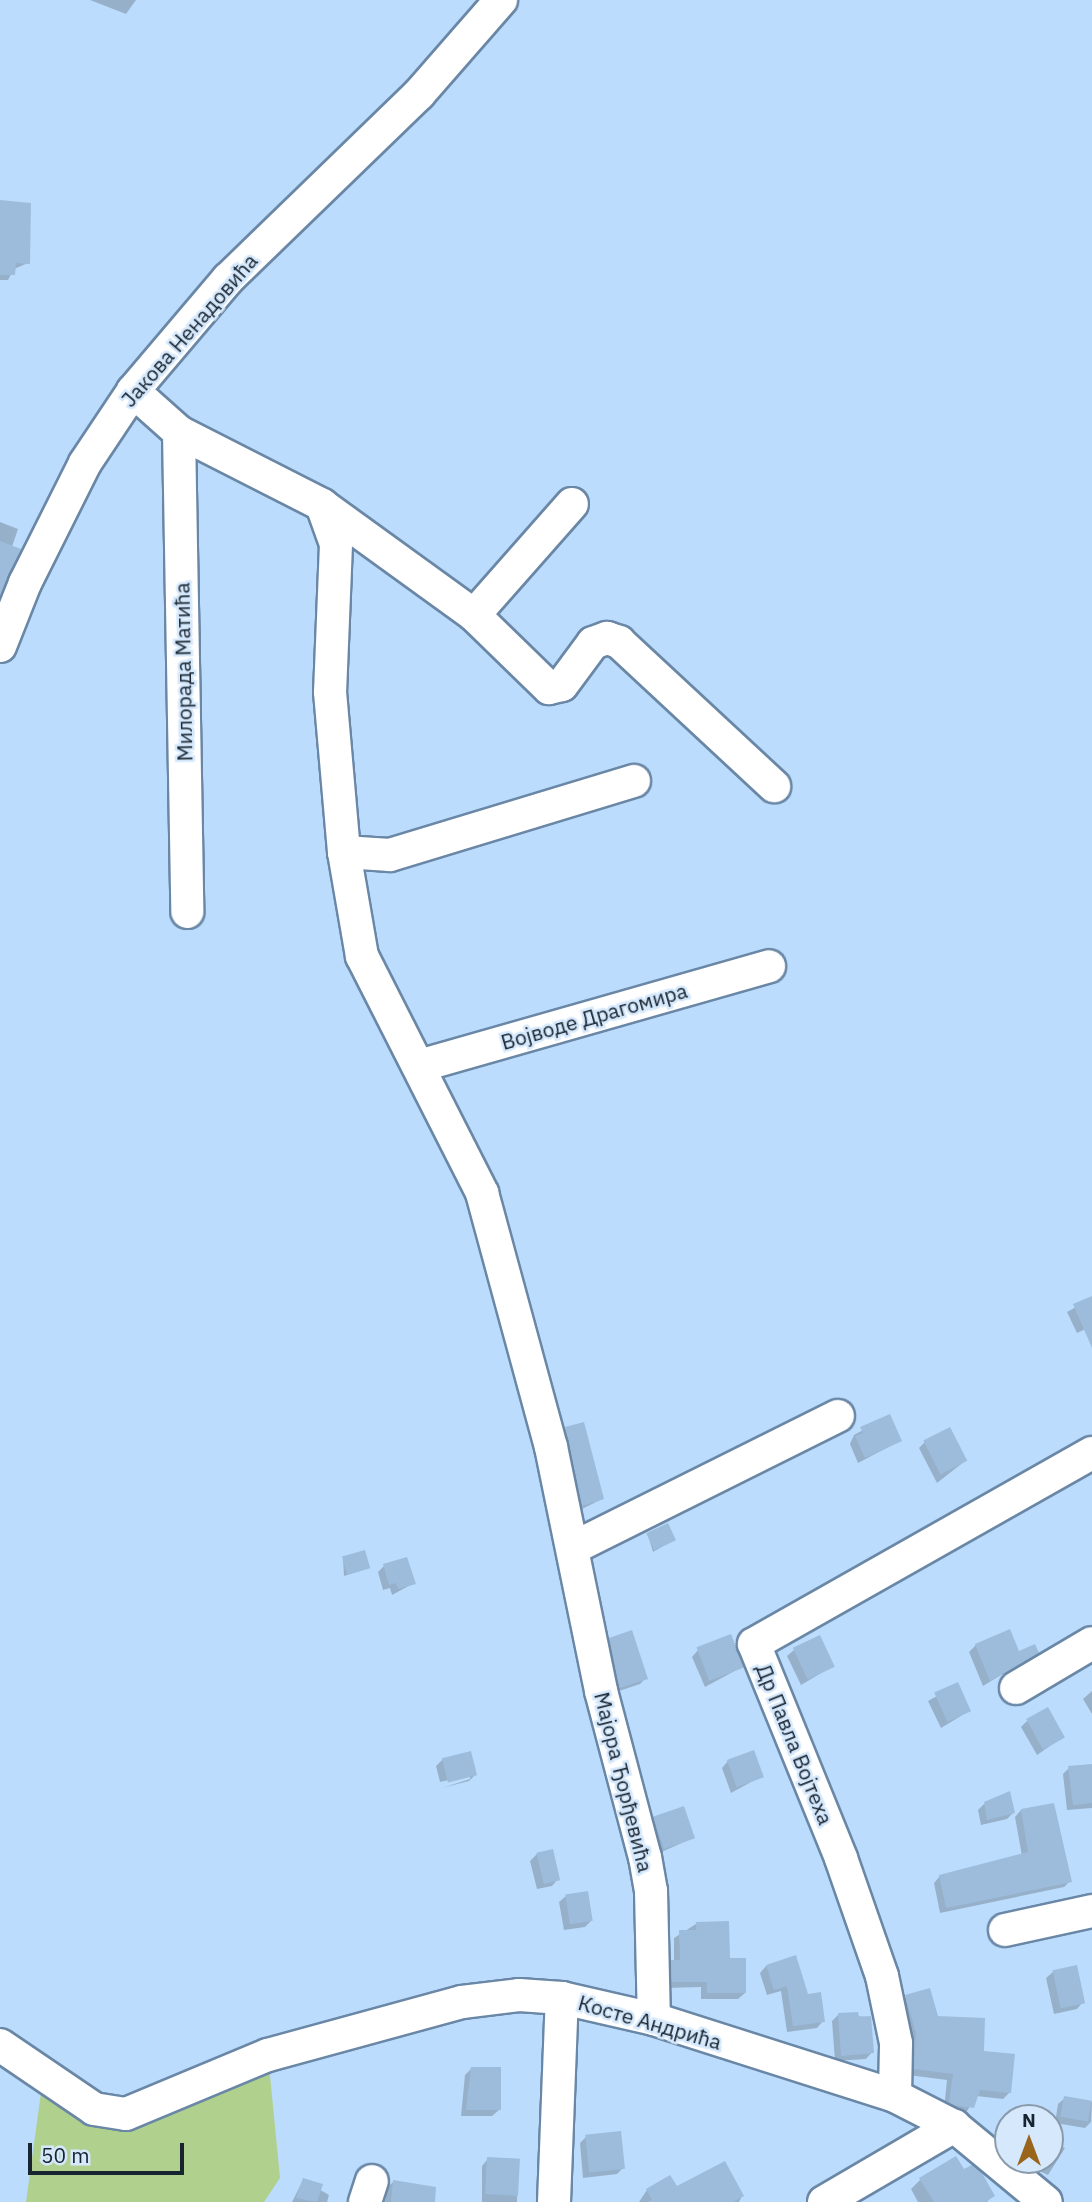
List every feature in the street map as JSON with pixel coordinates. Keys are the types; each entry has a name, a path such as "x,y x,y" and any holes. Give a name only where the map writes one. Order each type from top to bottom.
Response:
{"street":[{"name":"Јакова Ненадовића","path":"0,646 25,583 85,463 133,391 228,278 419,94 501,0"},
{"path":"133,391 178,432 322,505 474,615 549,688 562,685 593,643 607,638 619,642 774,786"},
{"name":"Милорада Матића","path":"178,432 187,912"},
{"path":"474,615 572,504"},
{"path":"322,505 336,544 330,692 344,852 362,956 419,1066"},
{"path":"344,852 390,855 634,781"},
{"name":"Војводе Драгомира","path":"419,1066 769,966"},
{"name":"Мајора Ђорђевића","path":"419,1066 482,1193 551,1447 601,1691 645,1857 651,1891 654,2019"},
{"path":"573,1548 838,1416"},
{"name":"Др Павла Војтеха","path":"895,2096 896,2043 882,1976 841,1858 754,1644 1092,1453"},
{"path":"1016,1688 1092,1643"},
{"path":"1005,1930 1092,1911"},
{"name":"Косте Андрића","path":"0,2045 94,2109 126,2114 268,2055 462,2002 519,1995 562,1998 654,2019 895,2096 954,2126 1046,2202"},
{"path":"554,2202 562,1998"},
{"path":"824,2202 954,2126"}],"green space":[{"path":"268,2055 280,2178 264,2202 26,2202 43,2078 94,2109"}],"building":[{"path":"0,200 31,203 30,264 16,263 15,275 0,275"},
{"path":"0,541 21,549 0,596"},
{"path":"1092,1296 1092,1348 1073,1304"},
{"path":"890,1414 902,1441 865,1458 855,1436 863,1433 860,1427"},
{"path":"584,1422 604,1499 582,1506 565,1427"},
{"path":"950,1427 967,1461 941,1474 923,1441"},
{"path":"668,1523 676,1540 654,1550 646,1533"},
{"path":"365,1550 370,1568 347,1575 342,1557"},
{"path":"407,1557 416,1584 398,1589 396,1583 389,1585 383,1564"},
{"path":"1010,1629 1019,1651 1035,1644 1039,1653 990,1681 975,1644"},
{"path":"632,1630 648,1679 619,1688 609,1638"},
{"path":"731,1634 744,1668 709,1681 696,1647"},
{"path":"820,1635 835,1667 808,1679 793,1648"},
{"path":"958,1682 971,1711 947,1722 934,1693"},
{"path":"1048,1707 1065,1738 1043,1750 1026,1719"},
{"path":"754,1750 764,1777 737,1787 727,1760"},
{"path":"471,1751 477,1775 448,1783 442,1758"},
{"path":"1092,1764 1092,1803 1073,1805 1068,1766"},
{"path":"1010,1791 1015,1813 987,1820 984,1802"},
{"path":"1054,1803 1072,1882 946,1908 939,1875 1028,1852 1021,1809"},
{"path":"684,1806 695,1838 664,1849 653,1817"},
{"path":"553,1849 560,1880 544,1884 536,1853"},
{"path":"588,1891 593,1921 570,1924 565,1895"},
{"path":"729,1921 730,1958 746,1958 746,1993 707,1993 707,1982 672,1982 671,1960 680,1960 679,1930 696,1930 696,1922"},
{"path":"796,1955 808,1994 821,1992 825,2022 793,2026 787,1986 774,1990 766,1965"},
{"path":"1077,1965 1085,2003 1061,2008 1053,1970"},
{"path":"930,1988 938,2016 985,2018 984,2051 1015,2054 1011,2093 980,2090 974,2108 953,2105 949,2103 953,2074 914,2069 916,2033 905,1995"},
{"path":"858,2012 859,2017 871,2016 874,2053 841,2056 838,2013"},
{"path":"471,2067 501,2067 501,2110 466,2110"},
{"path":"1064,2096 1092,2101 1088,2122 1064,2117"},
{"path":"621,2131 625,2169 589,2173 585,2135"},
{"path":"956,2156 964,2169 972,2165 982,2173 995,2196 985,2202 934,2202 919,2178"},
{"path":"487,2157 520,2159 518,2196 485,2194"},
{"path":"725,2161 744,2196 733,2202 647,2202 652,2200 646,2189 670,2175 677,2186"},
{"path":"303,2178 323,2184 317,2202 296,2198"},
{"path":"393,2180 436,2187 435,2202 391,2202"}]}
